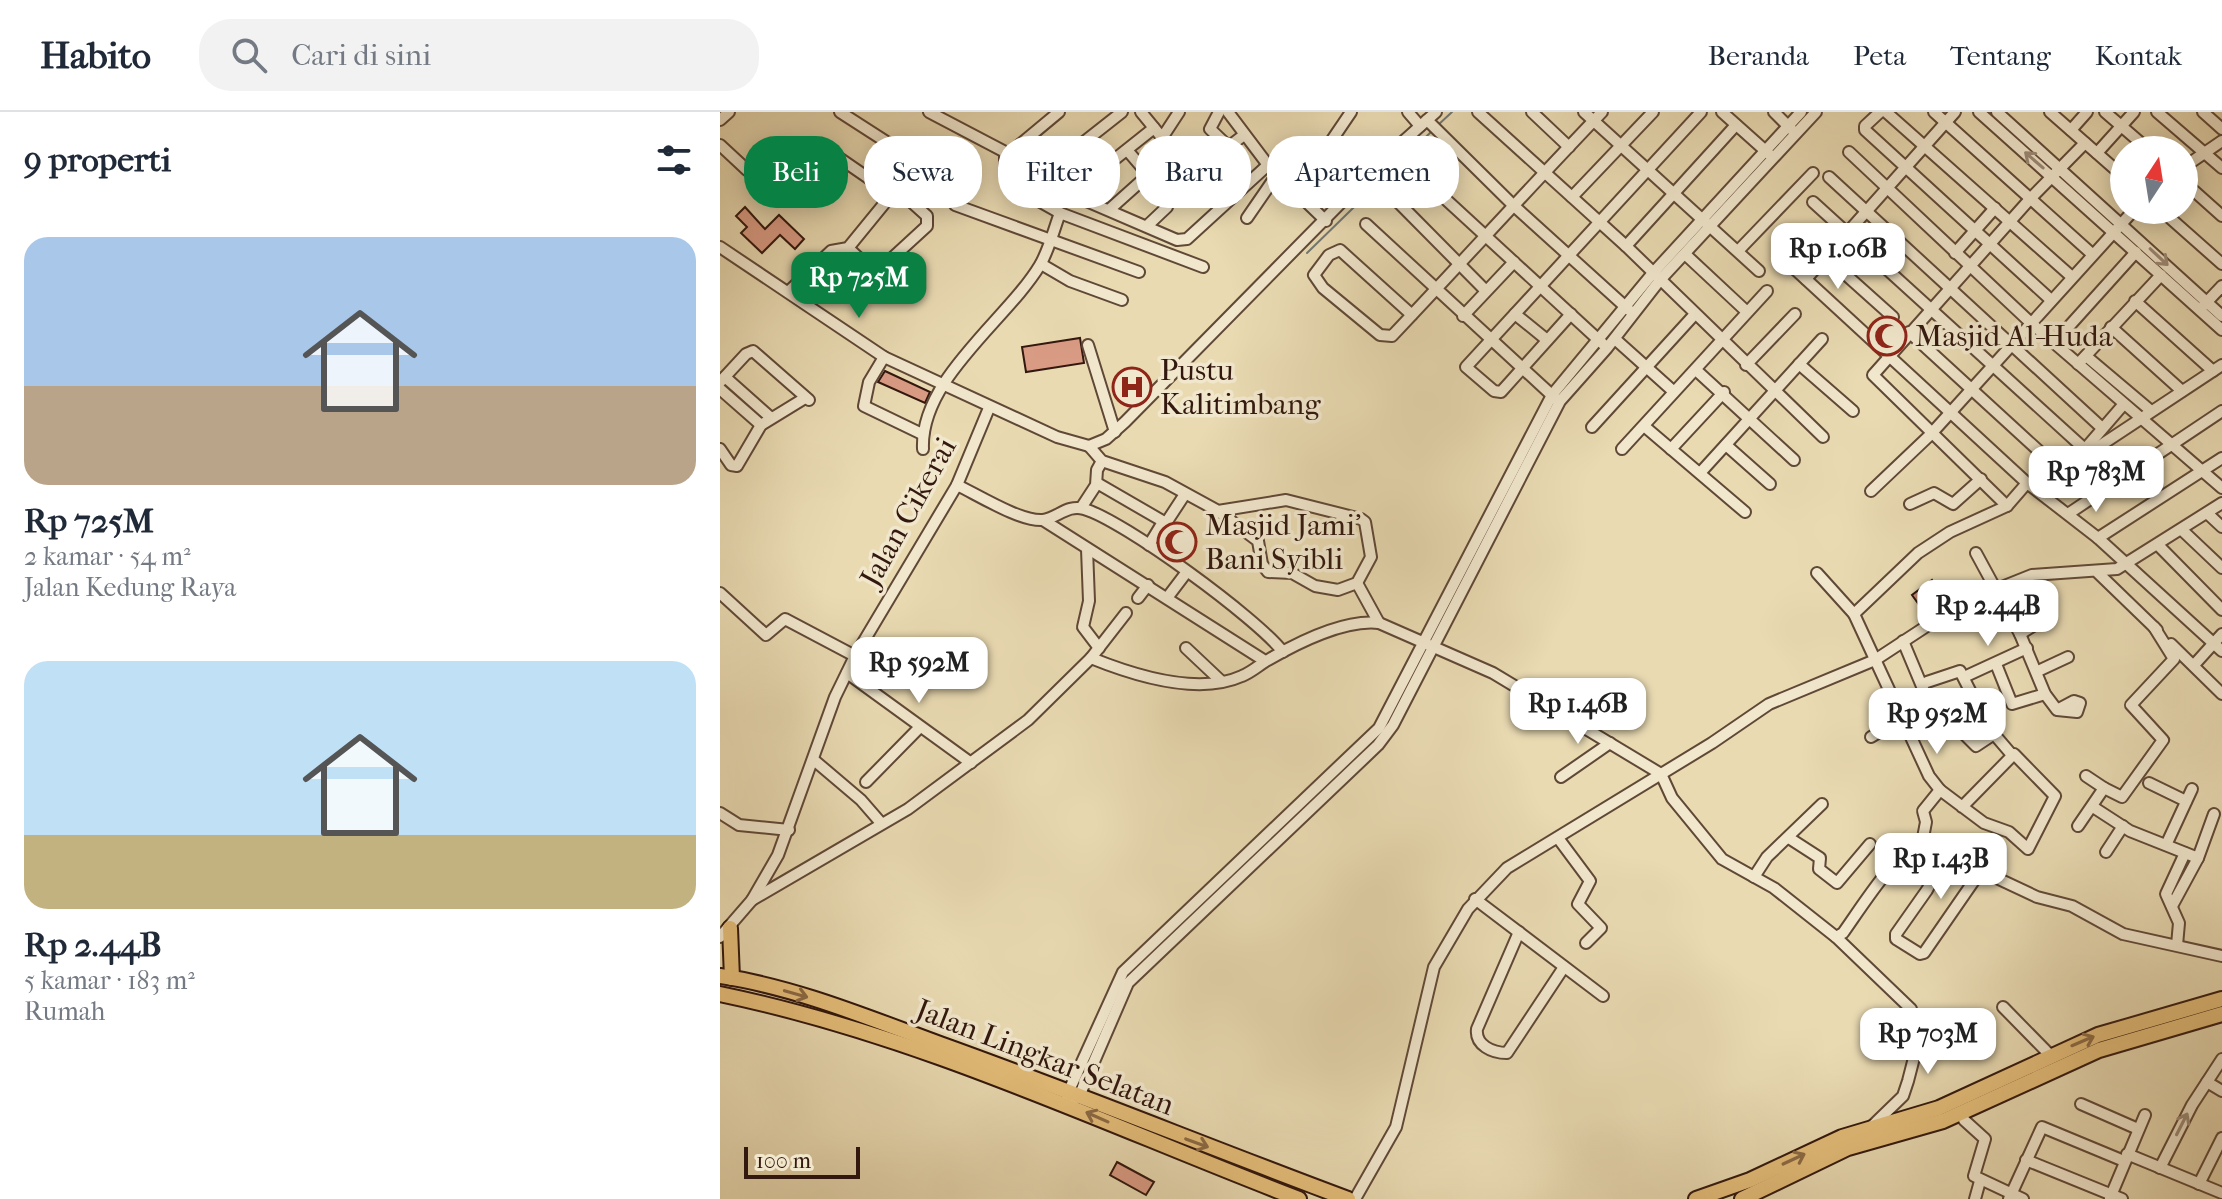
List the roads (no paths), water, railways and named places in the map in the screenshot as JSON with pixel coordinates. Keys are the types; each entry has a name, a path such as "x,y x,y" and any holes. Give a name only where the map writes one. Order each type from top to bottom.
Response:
{"highway":[{"path":"725,932 726,977"},
{"name":"Jalan Lingkar Selatan","path":"726,977 857,1013 1070,1098 1150,1141 1299,1199"},
{"name":"Jalan Lingkar Selatan","path":"720,994 854,1027 1162,1130 1348,1199"},
{"path":"2026,1075 2050,1055 2098,1035 2222,999"},
{"path":"1696,1199 1876,1131 1943,1121 2026,1075 2222,1014"},
{"path":"1742,1199 1848,1148 1876,1131"}],"street":[{"path":"720,120 729,112"},
{"path":"840,112 877,136"},
{"path":"1030,136 1059,112"},
{"path":"1092,136 1122,112"},
{"path":"1141,112 1160,136"},
{"path":"1163,136 1179,112"},
{"path":"1217,136 1210,129 1219,112"},
{"path":"1228,112 1267,164"},
{"path":"1335,136 1351,112"},
{"path":"1408,112 1431,124 1513,205 1630,311"},
{"path":"1478,112 1626,246 1823,437"},
{"path":"1532,112 1569,147"},
{"path":"1584,112 1759,271"},
{"path":"1412,315 1340,250 1329,255 1314,275 1323,288 1383,337 1392,336 1412,315 1460,263 1487,236 1513,205 1602,112"},
{"path":"1572,197 1653,112"},
{"path":"1571,314 1499,392 1476,376 1467,364 1701,112"},
{"path":"1722,112 1769,155"},
{"path":"1774,112 1792,130"},
{"path":"1792,130 1801,112"},
{"path":"1070,1098 1123,972 1368,741 1387,716 1432,644 1556,398 1604,345 1657,277 1792,130 1816,112"},
{"path":"2051,300 1865,130 1883,112 2072,277"},
{"path":"1934,112 2092,254"},
{"path":"1806,279 1955,112"},
{"path":"1979,112 2053,177 2117,226 2136,252 2161,275 2222,316"},
{"path":"1997,112 2063,168 2117,226 2204,306 2222,330"},
{"path":"2050,112 2110,165"},
{"path":"2071,130 2087,112"},
{"path":"2105,112 2134,136"},
{"path":"2097,153 2134,112"},
{"path":"2157,112 2222,168"},
{"path":"2203,112 2222,129"},
{"path":"932,113 998,148"},
{"path":"1043,520 1081,508 1097,483 1096,454 1115,432 1326,221 1431,124"},
{"path":"1626,246 1736,125"},
{"path":"1120,156 1154,128"},
{"path":"2198,158 2222,141"},
{"path":"2007,506 1874,378 1873,372 2085,143"},
{"path":"720,145 744,167"},
{"path":"1127,150 1136,161"},
{"path":"1849,152 2054,343 2150,410"},
{"path":"1251,180 1267,166"},
{"path":"1738,251 1813,173"},
{"path":"1829,177 2101,427"},
{"path":"1136,186 1110,209 1183,241 1220,208"},
{"path":"1247,218 1267,189"},
{"path":"2198,195 2222,216"},
{"path":"1813,202 1990,367 2087,451"},
{"path":"788,292 831,251 848,248 882,208"},
{"path":"848,248 874,272 878,271 927,226 927,216 916,208"},
{"path":"963,208 1139,272"},
{"path":"1051,208 1203,267"},
{"path":"1148,225 1164,208"},
{"path":"1313,208 1326,221"},
{"path":"1404,208 1485,290"},
{"path":"1456,208 1604,345"},
{"path":"1955,253 1995,208"},
{"path":"923,449 922,434 942,386 1041,264 1060,213"},
{"path":"1366,224 1556,398"},
{"path":"1657,277 1686,255 1707,224"},
{"path":"2177,224 2222,264"},
{"path":"1871,491 1931,434 2117,226"},
{"path":"1807,240 1893,317"},
{"path":"720,247 884,357 989,408 1165,482 1218,511 1258,541 1262,564 1268,572 1292,573 1315,586 1338,590 1357,583 1370,561 1366,528 1361,519 1286,500 1218,511"},
{"path":"2054,343 2136,252"},
{"path":"1686,255 1746,311"},
{"path":"1785,260 2027,483 2098,538 2222,651"},
{"path":"1463,316 1514,262"},
{"path":"1041,264 1070,281 1122,300"},
{"path":"2082,360 2161,275"},
{"path":"2204,306 2222,286"},
{"path":"1622,449 1767,291"},
{"path":"2041,493 2087,451 2218,368 2135,301"},
{"path":"1604,345 1615,339 1630,311"},
{"path":"1515,314 1547,340"},
{"path":"1592,427 1695,314"},
{"path":"1746,365 1795,314"},
{"path":"2111,327 2182,391"},
{"path":"1909,332 2067,470 2098,491"},
{"path":"1615,339 1673,391"},
{"path":"1700,473 1822,339"},
{"path":"1088,345 1115,432"},
{"path":"720,449 731,465 737,466 765,421 808,399 757,352 746,354 723,380 765,421"},
{"path":"884,357 869,382 864,406 922,434"},
{"path":"2082,360 2139,420 2171,443 2222,488"},
{"path":"1799,364 1853,411"},
{"path":"1696,370 1724,392 1794,460"},
{"path":"720,389 765,421"},
{"path":"1671,449 1724,392"},
{"path":"2087,451 2101,427 2123,405"},
{"name":"Jalan Cikerai","path":"725,932 752,900 789,830 815,761 828,715 855,656 960,477 989,408"},
{"path":"2068,514 2098,491 2222,411"},
{"path":"1644,426 1745,512"},
{"path":"1726,445 1770,484"},
{"path":"2098,538 2222,458"},
{"path":"960,477 1014,513 1043,520 1265,661"},
{"path":"1910,504 1934,493 1953,504 1981,479"},
{"path":"1097,483 1165,522"},
{"path":"1854,614 1918,553 1950,532 2007,506 2027,483"},
{"path":"1149,545 1185,494"},
{"path":"1355,1199 1396,1127 1434,967 1475,899 1507,868 1782,697 1875,660 1962,603 2032,575 2098,573 2126,565 2222,503"},
{"path":"1081,508 1149,545 1252,622 1283,652"},
{"path":"2207,513 2222,527"},
{"path":"2183,531 2222,568"},
{"path":"2158,545 2222,610"},
{"path":"1087,549 1089,601 1083,625 1099,648"},
{"path":"1976,553 2027,648 2045,694 2057,710"},
{"path":"1167,598 1186,573"},
{"path":"1817,573 1854,614 1916,755 1940,790 1986,824 2009,832 2028,849 2055,796 1994,734 1976,746 1959,729 1944,734 1903,641"},
{"path":"2098,573 2222,694"},
{"path":"1357,583 1379,623"},
{"path":"1138,598 1148,585"},
{"path":"720,593 766,635 785,619 855,656"},
{"path":"752,900 908,809 1039,711 1091,658 1126,613"},
{"path":"2020,634 2041,621"},
{"path":"1091,658 1156,679 1182,683 1221,681 1239,678 1283,652 1350,625 1379,623 1432,644 1534,696 1661,774 1672,798 1722,859 1792,901 1836,937 1911,1009 1916,1050 1908,1081 1903,1096 1876,1131"},
{"path":"2086,776 2122,797 2163,740 2131,705 2174,659 2154,627"},
{"path":"2194,665 2222,634"},
{"path":"1186,648 1221,681"},
{"path":"1964,677 2027,648"},
{"path":"2038,671 2068,657"},
{"path":"1996,664 2012,704 2045,694"},
{"path":"1927,682 1956,670 1964,677 1991,732"},
{"path":"847,673 971,763"},
{"path":"1944,714 1974,699"},
{"path":"1871,737 1901,719"},
{"path":"866,782 920,727"},
{"path":"1561,777 1610,743"},
{"path":"1962,807 2012,755"},
{"path":"815,761 861,800 881,823"},
{"path":"2149,783 2186,801"},
{"path":"2078,826 2104,788"},
{"path":"2167,843 2192,789"},
{"path":"1922,843 1926,822 1923,811 1940,790"},
{"path":"1754,877 1767,857 1822,804"},
{"path":"2093,807 2123,826 2198,858"},
{"path":"720,813 739,825 789,830"},
{"path":"2172,906 2198,858 2214,814"},
{"path":"2106,852 2123,826"},
{"path":"1558,838 1590,881 1578,904 1601,928 1586,943"},
{"path":"1789,838 1820,858 1819,869 1837,883 1870,844"},
{"path":"1836,937 1843,933 1899,860 1910,848 1922,843 2037,897 2072,906 2123,934 2222,956"},
{"path":"2177,945 2179,923 2166,894 2185,853"},
{"path":"1946,854 1927,890 1896,934 1896,939 1920,954 1924,953 1980,872"},
{"path":"1475,899 1603,996"},
{"path":"1519,932 1477,1029 1476,1037 1483,1045 1507,1053 1564,967"},
{"path":"2003,1007 2050,1055"},
{"path":"2160,1168 2222,1059"},
{"path":"2207,1082 2222,1091"},
{"path":"2081,1104 2138,1129"},
{"path":"2108,1197 2145,1115"},
{"path":"1964,1120 1985,1139 1973,1172 1980,1181 2023,1199"},
{"path":"2010,1196 2042,1127 2222,1193"},
{"path":"2199,1184 2222,1138"},
{"path":"2026,1160 2108,1197 2122,1199"},
{"path":"1975,1199 1980,1181"}],"waterway":[{"path":"1437,126 1452,112"},
{"path":"1307,253 1432,131"}],"place":[{"name":"Masjid Al-Huda","path":"1887,336"},
{"name":"Pustu Kalitimbang","path":"1132,387"},
{"name":"Masjid Jami' Bani Syibli","path":"1177,542"}]}
